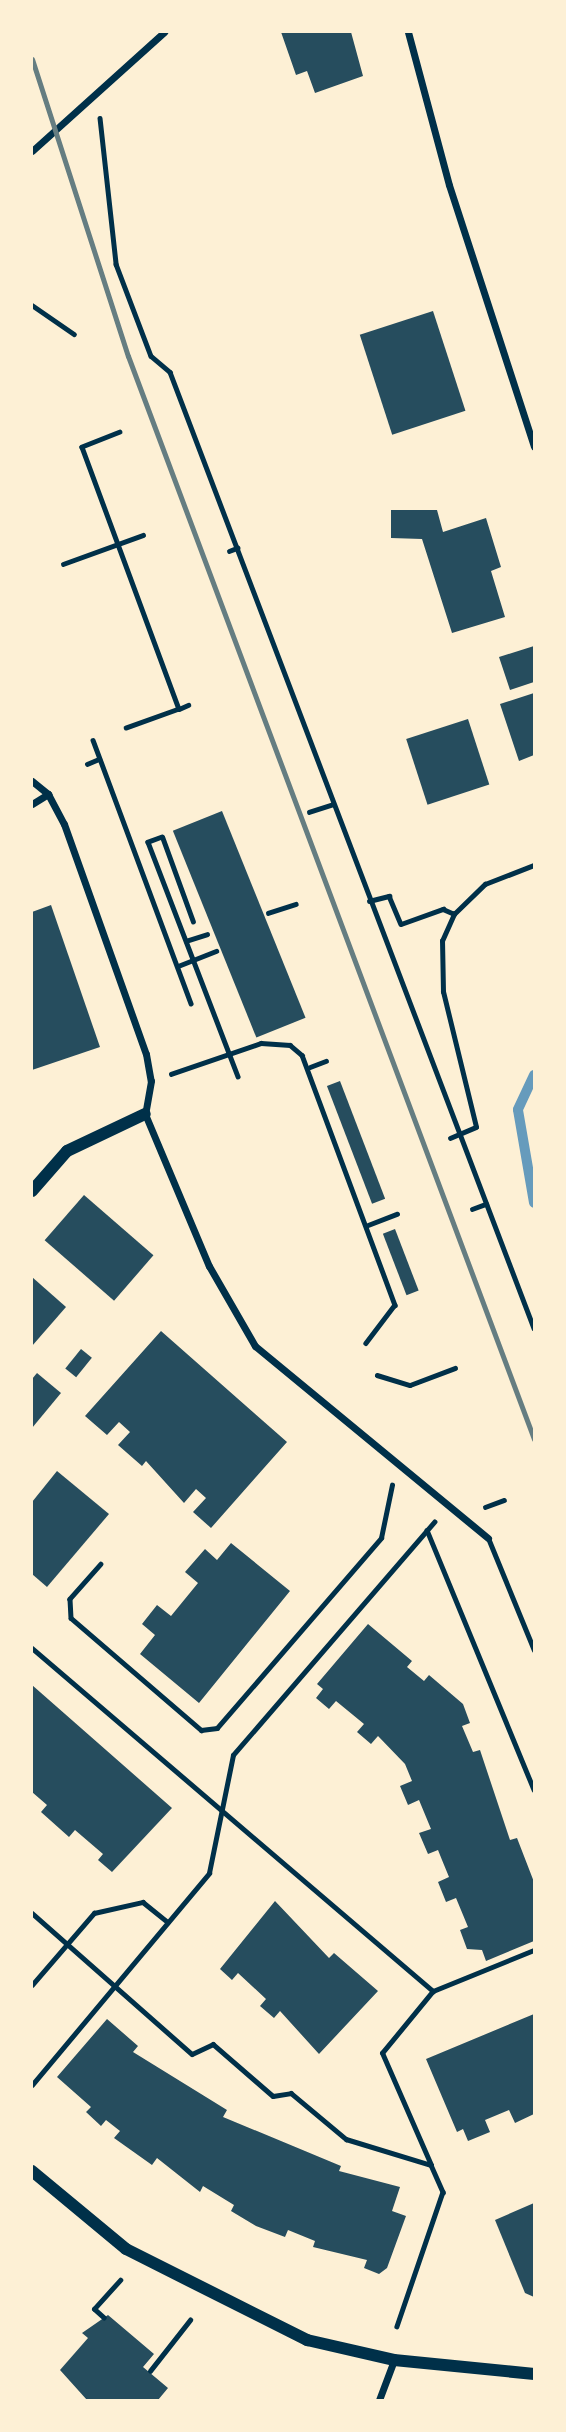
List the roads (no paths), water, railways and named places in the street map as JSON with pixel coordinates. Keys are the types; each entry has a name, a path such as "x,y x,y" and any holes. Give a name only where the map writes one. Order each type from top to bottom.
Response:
{"street":[{"path":"32,151 164,32"},
{"path":"408,32 449,185 534,447"},
{"path":"32,781 48,794 151,1081 145,1114 209,1266 255,1346 488,1538"},
{"path":"32,804 48,794"},
{"path":"32,1191 68,1151 145,1114"},
{"path":"32,2171 126,2249 196,2289 307,2340 394,2360 534,2374"},
{"path":"379,2400 394,2360"}],"lane":[{"path":"488,1538 534,1650"}],"waterway":[{"path":"534,1075 518,1110 534,1203"}],"railway":[{"path":"32,59 128,356 534,1439"}]}
